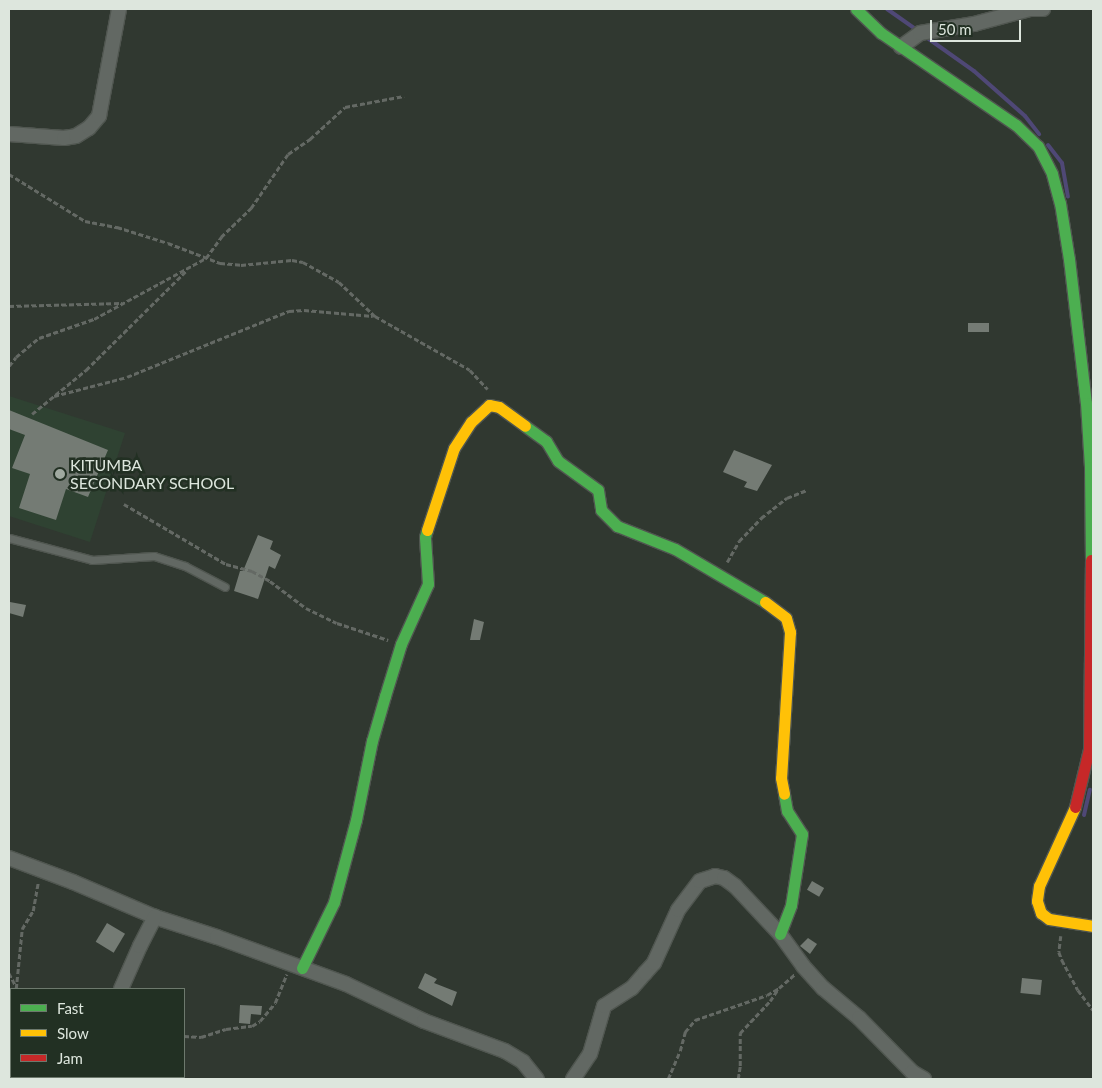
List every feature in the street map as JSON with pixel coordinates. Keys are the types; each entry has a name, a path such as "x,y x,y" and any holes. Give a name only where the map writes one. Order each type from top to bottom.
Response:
{"street":[{"path":"9,134 64,138 76,136 89,128 100,116 119,9"},
{"path":"856,9 880,33 1016,126 1038,146 1052,174 1065,227 1086,403 1090,467 1092,601 1089,749 1085,772 1071,816 1039,886 1037,901 1041,913 1058,922 1093,926"},
{"path":"900,47 920,33 974,24 1014,13 1043,9"},
{"path":"296,966 325,924 334,902 356,820 372,741 401,644 428,584 429,573 425,537 454,448 484,408 489,405 499,407 546,441 558,461 598,490 601,510 617,526 675,549 776,608 786,618 790,632 790,658 781,751 781,778 787,811 802,834 791,905 780,934"},
{"path":"9,858 41,869 155,917 346,984 424,1022 505,1051 523,1062 537,1079"},
{"path":"572,1079 590,1054 604,1006 632,988 654,963 671,920 700,881 707,877 724,878 780,934 803,966 912,1072 924,1079"},
{"path":"121,988 155,917"}],"lane":[{"path":"9,538 92,560 139,556 161,557 185,566 225,587"}],"path":[{"path":"9,366 16,357 40,338 94,319 206,258 221,237 251,208 288,154 310,139 345,108 404,96"},
{"path":"9,174 86,220 117,227 206,258 231,265 292,260 303,262 339,282 375,316 470,370 484,383 499,407"},
{"path":"32,414 129,330 190,267"},
{"path":"9,306 125,302"},
{"path":"54,396 127,377 289,311 304,310 375,316"},
{"path":"720,575 739,541 749,529 786,498 807,490"},
{"path":"124,504 226,564 252,571 270,581 306,608 337,624 401,644"},
{"path":"16,988 22,929 33,911 41,869"},
{"path":"1058,922 1061,934 1060,952 1062,960 1078,990 1093,1010"},
{"path":"185,1036 202,1038 226,1029 252,1026 260,1021 275,1003 296,966"},
{"path":"668,1079 680,1051 685,1032 695,1020 767,995 779,988 803,966"},
{"path":"9,973 16,988"},
{"path":"738,1079 740,1033 770,1002 779,988"}],"shaded area":[{"name":"KITUMBA SECONDARY SCHOOL","path":"9,396 125,433 90,542 9,516"}],"building":[{"path":"968,323 989,323 989,332 968,332"},
{"path":"9,410 108,450 88,497 66,489 56,520 19,508 30,474 12,468 25,435 9,429"},
{"path":"734,450 772,465 757,491 744,487 747,482 723,472"},
{"path":"258,535 273,541 270,549 281,555 275,569 269,566 258,599 234,591 240,571 243,571"},
{"path":"10,602 26,605 23,617 9,613"},
{"path":"474,619 484,622 480,640 470,640"},
{"path":"812,881 824,888 819,897 807,890"},
{"path":"107,923 125,934 114,953 96,942"},
{"path":"808,938 817,944 810,954 800,946"},
{"path":"425,973 437,979 434,983 457,992 452,1006 418,988"},
{"path":"1022,978 1042,980 1040,995 1020,993"},
{"path":"240,1005 262,1006 261,1015 251,1014 250,1024 239,1023"}],"waterway":[{"path":"887,9 918,31"},
{"path":"926,37 974,71 1025,116 1039,134"},
{"path":"1048,145 1062,163 1068,196"},
{"path":"1084,815 1090,790"}],"traffic: fast":[{"path":"856,9 881,33 1016,125 1038,146 1052,174 1060,203 1069,259 1086,403 1090,467 1091,560"},
{"path":"525,426 546,441 558,461 598,490 601,510 617,526 675,549 765,602"},
{"path":"302,968 334,902 356,820 372,741 385,696 401,644 428,584 425,537 427,530"},
{"path":"780,934 791,905 802,834 787,811 784,794"}],"traffic: slow":[{"path":"427,530 454,448 471,422 489,405 499,407 525,426"},
{"path":"765,602 786,618 790,632 781,778 784,794"},
{"path":"1075,807 1039,886 1037,901 1041,913 1049,919 1093,926"}],"traffic: jam":[{"path":"1075,807 1089,749 1091,560"}],"place":[{"name":"KITUMBA SECONDARY SCHOOL","path":"60,474"}]}
